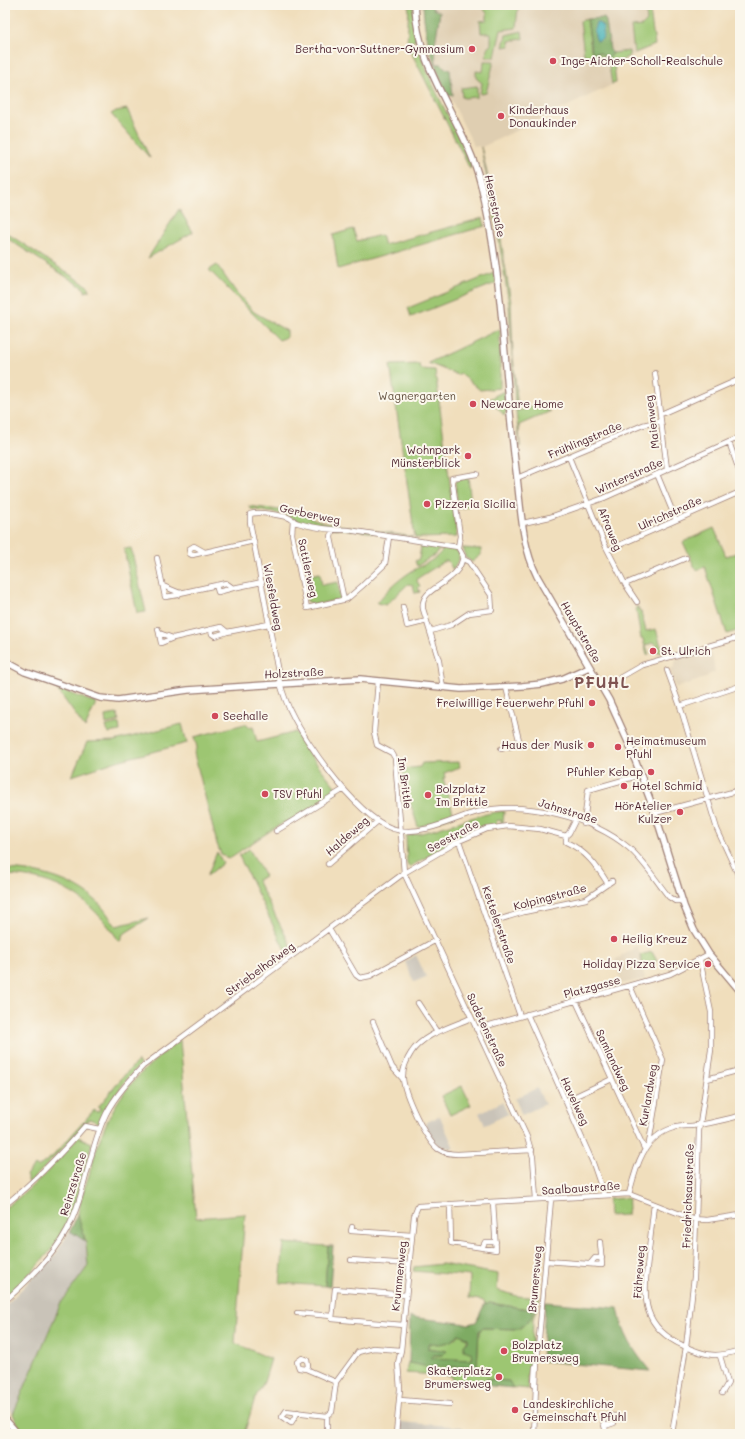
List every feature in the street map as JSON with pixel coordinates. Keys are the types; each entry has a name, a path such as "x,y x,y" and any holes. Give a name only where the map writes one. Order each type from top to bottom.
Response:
{"street":[{"name":"Heerstraße","path":"415,5 420,42 428,68 472,158 481,185 501,299 510,423"},
{"name":"Maienweg","path":"655,373 667,469"},
{"path":"661,414 740,379"},
{"name":"Frühlingstraße","path":"517,478 643,425 660,421"},
{"name":"Hauptstraße","path":"510,423 523,523 528,554 533,567 602,688 627,739 655,813 683,901 694,930 709,954 740,991"},
{"name":"Winterstraße","path":"523,523 550,517 589,503 740,437"},
{"path":"729,442 740,474"},
{"name":"Afraweg","path":"569,457 608,550 625,584 637,602"},
{"path":"443,688 439,661 431,631 422,606 424,597 455,576 463,559 462,552 458,547 460,536 452,478 477,474"},
{"path":"657,474 676,520"},
{"name":"Ulrichstraße","path":"608,550 740,492"},
{"name":"Gerberweg","path":"250,514 258,513 288,518 299,523 325,527 332,530 348,530 458,547"},
{"name":"Wiesfeldweg","path":"250,514 280,683"},
{"name":"Sattlerweg","path":"293,520 291,531 307,608 344,600"},
{"path":"332,530 331,537 344,600 362,586 385,564 389,537"},
{"path":"203,551 254,541"},
{"path":"157,558 166,597 226,583 233,588 262,582"},
{"path":"625,584 686,558"},
{"path":"431,631 451,625 469,613 492,610 491,595 469,562 463,559"},
{"path":"163,586 180,593"},
{"path":"403,607 407,626 427,621"},
{"path":"173,638 158,631 161,643 173,638 221,627 228,632 269,624"},
{"path":"602,688 642,665 740,637"},
{"name":"Holzstraße","path":"5,659 12,665 25,672 95,697 110,699 188,690 360,679 443,688 537,685 562,680 589,667"},
{"path":"666,670 680,706 722,844 740,880"},
{"name":"Im Brittle","path":"378,681 374,733 377,745 392,753 395,758 402,831 404,873"},
{"name":"Jahnstraße","path":"280,683 286,702 297,724 327,769 358,804 378,821 393,829 402,831 432,827 472,814 502,808 529,809 575,821 610,835 629,848 669,897 675,901 683,901"},
{"path":"680,706 740,686"},
{"path":"501,749 520,744 506,687"},
{"path":"584,824 588,790 641,775"},
{"path":"276,831 344,789"},
{"path":"655,813 740,790"},
{"name":"Haldeweg","path":"328,864 378,821"},
{"path":"566,836 575,821"},
{"name":"Seestraße","path":"404,873 459,841 487,828 508,826 540,829 566,836"},
{"name":"Kolpingstraße","path":"488,923 531,910 586,899 610,883 579,848 566,842 566,836"},
{"name":"Kettelerstraße","path":"459,841 520,1016"},
{"name":"Striebelhofweg","path":"129,1081 143,1066 163,1050 404,873"},
{"name":"Sudetenstraße","path":"404,873 532,1150 536,1199"},
{"path":"329,929 356,975 360,978 370,976 436,940"},
{"name":"Platzgasse","path":"476,1029 673,973 709,954"},
{"name":"Friedrichsaustraße","path":"672,1434 686,1347 694,1278 699,1125 711,1056 712,1023 700,960"},
{"name":"Kurlandweg","path":"630,986 663,1060 649,1143"},
{"name":"Samlandweg","path":"576,1001 644,1148"},
{"path":"418,1003 438,1032"},
{"name":"Havelweg","path":"527,1014 593,1162 604,1195"},
{"path":"471,1018 438,1032 420,1042 411,1052 405,1066 403,1079 408,1097 426,1134 438,1148 453,1154 532,1150"},
{"path":"374,1022 392,1067 403,1079"},
{"path":"396,1071 405,1066"},
{"path":"707,1079 740,1070"},
{"path":"565,1101 612,1079"},
{"name":"Reinzstraße","path":"5,1301 51,1255 68,1229 77,1208 99,1129 107,1112 129,1081"},
{"path":"629,1194 635,1169 644,1148 649,1143 672,1128 699,1125 740,1116"},
{"path":"5,1205 30,1185 50,1166 85,1126 99,1129"},
{"name":"Saalbaustraße","path":"418,1206 629,1194 697,1220 740,1216"},
{"name":"Brumersweg","path":"534,1434 536,1391 533,1378 537,1361 551,1199"},
{"path":"445,1241 496,1250 493,1202"},
{"path":"450,1204 451,1243"},
{"name":"Fähreweg","path":"654,1204 646,1281 646,1305 656,1326 670,1340 713,1356 720,1356"},
{"name":"Krummenweg","path":"396,1434 400,1400 399,1379 403,1325 414,1216 418,1206"},
{"path":"352,1227 352,1231 412,1234"},
{"path":"482,1248 485,1242 496,1242"},
{"path":"546,1261 602,1266 600,1242"},
{"path":"590,1264 595,1258 602,1258"},
{"path":"351,1260 410,1264"},
{"path":"332,1316 335,1289 406,1295"},
{"path":"297,1313 332,1316 332,1319 403,1325"},
{"path":"298,1412 327,1416 332,1412 336,1382 358,1352 373,1348 401,1350"},
{"path":"722,1393 728,1383 720,1356 740,1350"},
{"path":"306,1369 336,1382"},
{"path":"400,1400 450,1404"},
{"path":"327,1416 327,1428"},
{"path":"5,1419 18,1434"},
{"path":"605,1426 607,1434"}],"shaded area":[{"path":"423,5 649,5 655,45 614,65 616,83 482,147 474,146 436,69 428,44"},
{"path":"699,652 700,656 709,653 712,654 715,672 708,675 708,677 676,688 670,669 673,668 676,660"},
{"path":"638,946 645,979 621,984 615,959 626,954 625,952 634,950 633,947"},
{"path":"416,955 426,977 414,982 405,962"},
{"path":"537,1088 545,1104 522,1115 515,1099"},
{"path":"502,1102 508,1114 485,1125 479,1113"},
{"path":"440,1116 454,1148 442,1147 433,1141 427,1129 425,1123"},
{"path":"70,1231 85,1241 88,1266 61,1303 13,1414 5,1400 5,1306 55,1255"},
{"path":"400,1422 463,1427 463,1434 399,1434"}],"green space":[{"path":"409,5 413,5 417,36 416,40 407,43"},
{"path":"423,5 431,5 433,9 440,12 435,44 436,64 442,64 445,68 450,70 453,95 448,96 434,63 425,29"},
{"path":"480,5 522,5 518,7 516,28 501,30 495,57 486,57 487,48 491,45 491,33 481,33 480,21 487,20 487,13"},
{"path":"636,5 649,5 655,45 634,53 631,27 642,26 647,21 646,12 642,8 636,8"},
{"path":"604,18 606,21 610,50 613,53 608,60 600,53 592,52 587,19"},
{"path":"587,19 592,52 603,54 604,57 584,55 580,21"},
{"path":"522,31 523,39 509,41 510,46 503,47 506,35"},
{"path":"408,46 416,46 419,49 430,79 472,165 470,169"},
{"path":"629,51 629,56 614,65 616,83 612,84 608,60 613,53"},
{"path":"484,61 494,61 486,93 480,94 482,83 476,78 476,71 483,72"},
{"path":"477,86 477,97 462,97 461,88"},
{"path":"127,109 150,158 111,114 116,111"},
{"path":"481,147 500,230 497,231"},
{"path":"179,209 193,232 148,258"},
{"path":"483,218 485,226 338,269 333,235 353,229 357,241 381,235 384,245"},
{"path":"5,232 89,287 89,291 85,292 85,289 5,237"},
{"path":"498,234 500,234 511,303 513,355 518,411 532,406 551,411 519,425 520,447 515,403 509,304"},
{"path":"217,265 236,292 254,312 287,331 287,337 279,340 209,270"},
{"path":"494,273 496,283 411,317 408,308"},
{"path":"500,329 500,388 480,390 460,373 458,375 428,363"},
{"name":"Wagnergarten","path":"419,364 420,369 435,370 457,537 415,538 390,365"},
{"path":"504,391 507,410 504,415 489,399"},
{"path":"468,477 471,503 468,507 458,509 455,481"},
{"path":"248,506 296,512 325,523 413,537 333,528 300,522 286,515 251,509"},
{"path":"714,528 726,556 740,552 740,630 727,634 705,567 696,570 683,542"},
{"path":"425,545 441,548 436,554 417,566 415,561 419,559 421,546"},
{"path":"444,547 453,548 459,553 459,559 453,570 448,561 445,561 418,578 417,581 420,586 418,588 420,592 415,593 413,585 408,584 386,605 377,603 396,583 413,570 438,556"},
{"path":"131,548 146,612 137,613 124,549"},
{"path":"461,548 481,549 481,555 472,562 465,557 464,550"},
{"path":"320,573 322,585 338,582 340,599 314,605 307,601 303,576"},
{"path":"637,606 641,612 646,631 656,629 663,653 658,652 656,644 653,643 646,645 649,654 647,655 643,639 641,639 636,608"},
{"path":"56,688 96,703 85,728"},
{"path":"117,714 119,721 106,724 105,716"},
{"path":"119,723 120,731 108,733 106,726"},
{"path":"182,724 187,743 117,761 72,776 87,742 114,741"},
{"name":"TSV Pfuhl","path":"245,724 249,727 253,726 257,742 296,732 311,756 338,790 309,810 291,821 285,822 273,829 228,859 221,854 217,844 194,753 197,747 194,737"},
{"path":"459,762 460,767 444,773 445,778 443,778 454,816 418,827 406,790 403,769 420,767 422,763"},
{"path":"504,811 503,824 501,824 501,820 496,821 497,825 475,830 409,867 407,864 406,836 431,831 479,816"},
{"path":"249,849 265,876 257,880 294,952 288,956 239,856"},
{"path":"217,852 223,863 207,876"},
{"path":"5,869 45,875 71,884 94,899 103,908 116,926 149,918 122,935 122,940 119,941 97,913 72,893 42,880 6,875"},
{"path":"652,952 657,961 643,966 640,955"},
{"path":"180,1040 196,1218 245,1214 235,1343 271,1359 264,1382 255,1398 244,1434 24,1434 13,1414 61,1303 88,1266 86,1242 79,1223 78,1213 103,1131 120,1098 131,1084 161,1055"},
{"path":"138,1061 140,1065 117,1092 100,1123 89,1119 71,1140 29,1183 26,1175 35,1165 38,1167 53,1156 94,1110 96,1112 101,1109 99,1106 122,1077"},
{"path":"462,1086 471,1105 450,1115 441,1096"},
{"path":"78,1137 92,1143 83,1180 71,1217 59,1239 47,1255 5,1298 5,1208 44,1175"},
{"path":"608,1199 629,1199 627,1215 609,1216"},
{"path":"78,1214 85,1241 70,1231"},
{"path":"284,1243 328,1246 325,1286 280,1283"},
{"path":"328,1246 333,1246 330,1287 325,1286"},
{"path":"442,1264 498,1274 497,1290 517,1296 540,1298 533,1319 532,1355 527,1377 529,1389 452,1382 452,1376 406,1373 408,1362 429,1367 477,1367 479,1331 483,1328 519,1329 531,1318 534,1310 490,1303 486,1305 484,1301 469,1298 470,1276 413,1271 414,1267"},
{"path":"545,1302 618,1308 620,1318 630,1342 650,1371 542,1361"},
{"path":"485,1303 486,1305 489,1303 534,1310 531,1318 519,1329 483,1328 479,1331 477,1367 429,1367 409,1363 410,1317 468,1324 476,1322","holes":["459,1334 468,1338 468,1342 464,1345 464,1350 472,1353 473,1358 471,1360 432,1358 433,1355 442,1355 447,1351 428,1348 428,1344 441,1344 449,1342 456,1338"]},
{"path":"459,1334 468,1338 466,1344 473,1355 471,1360 432,1358 433,1355 442,1355 446,1351 427,1348 428,1344 455,1339"},
{"path":"486,1379 509,1381 513,1388 481,1385"}],"water":[{"path":"596,23 599,23 603,27 603,38 600,41 597,41 595,34 594,28"}],"place":[{"name":"Bertha-von-Suttner-Gymnasium","path":"472,49"},
{"name":"Inge-Aicher-Scholl-Realschule","path":"553,61"},
{"name":"Kinderhaus Donaukinder","path":"501,116"},
{"name":"Newcare Home","path":"473,404"},
{"name":"Wohnpark Münsterblick","path":"468,456"},
{"name":"Pizzeria Sicilia","path":"427,504"},
{"name":"St. Ulrich","path":"653,651"},
{"name":"Freiwillige Feuerwehr Pfuhl","path":"592,703"},
{"name":"Seehalle","path":"215,716"},
{"name":"Haus der Musik","path":"591,745"},
{"name":"Heimatmuseum Pfuhl","path":"618,747"},
{"name":"Pfuhler Kebap","path":"651,772"},
{"name":"Hotel Schmid","path":"624,786"},
{"name":"TSV Pfuhl","path":"265,794"},
{"name":"Bolzplatz Im Brittle","path":"428,795"},
{"name":"HörAtelier Kulzer","path":"680,812"},
{"name":"Heilig Kreuz","path":"614,939"},
{"name":"Holiday Pizza Service","path":"708,964"},
{"name":"Bolzplatz Brumersweg","path":"504,1351"},
{"name":"Skaterplatz Brumersweg","path":"499,1377"},
{"name":"Landeskirchliche Gemeinschaft Pfuhl","path":"515,1410"}],"district":[{"name":"PFUHL","path":"602,683"}]}
